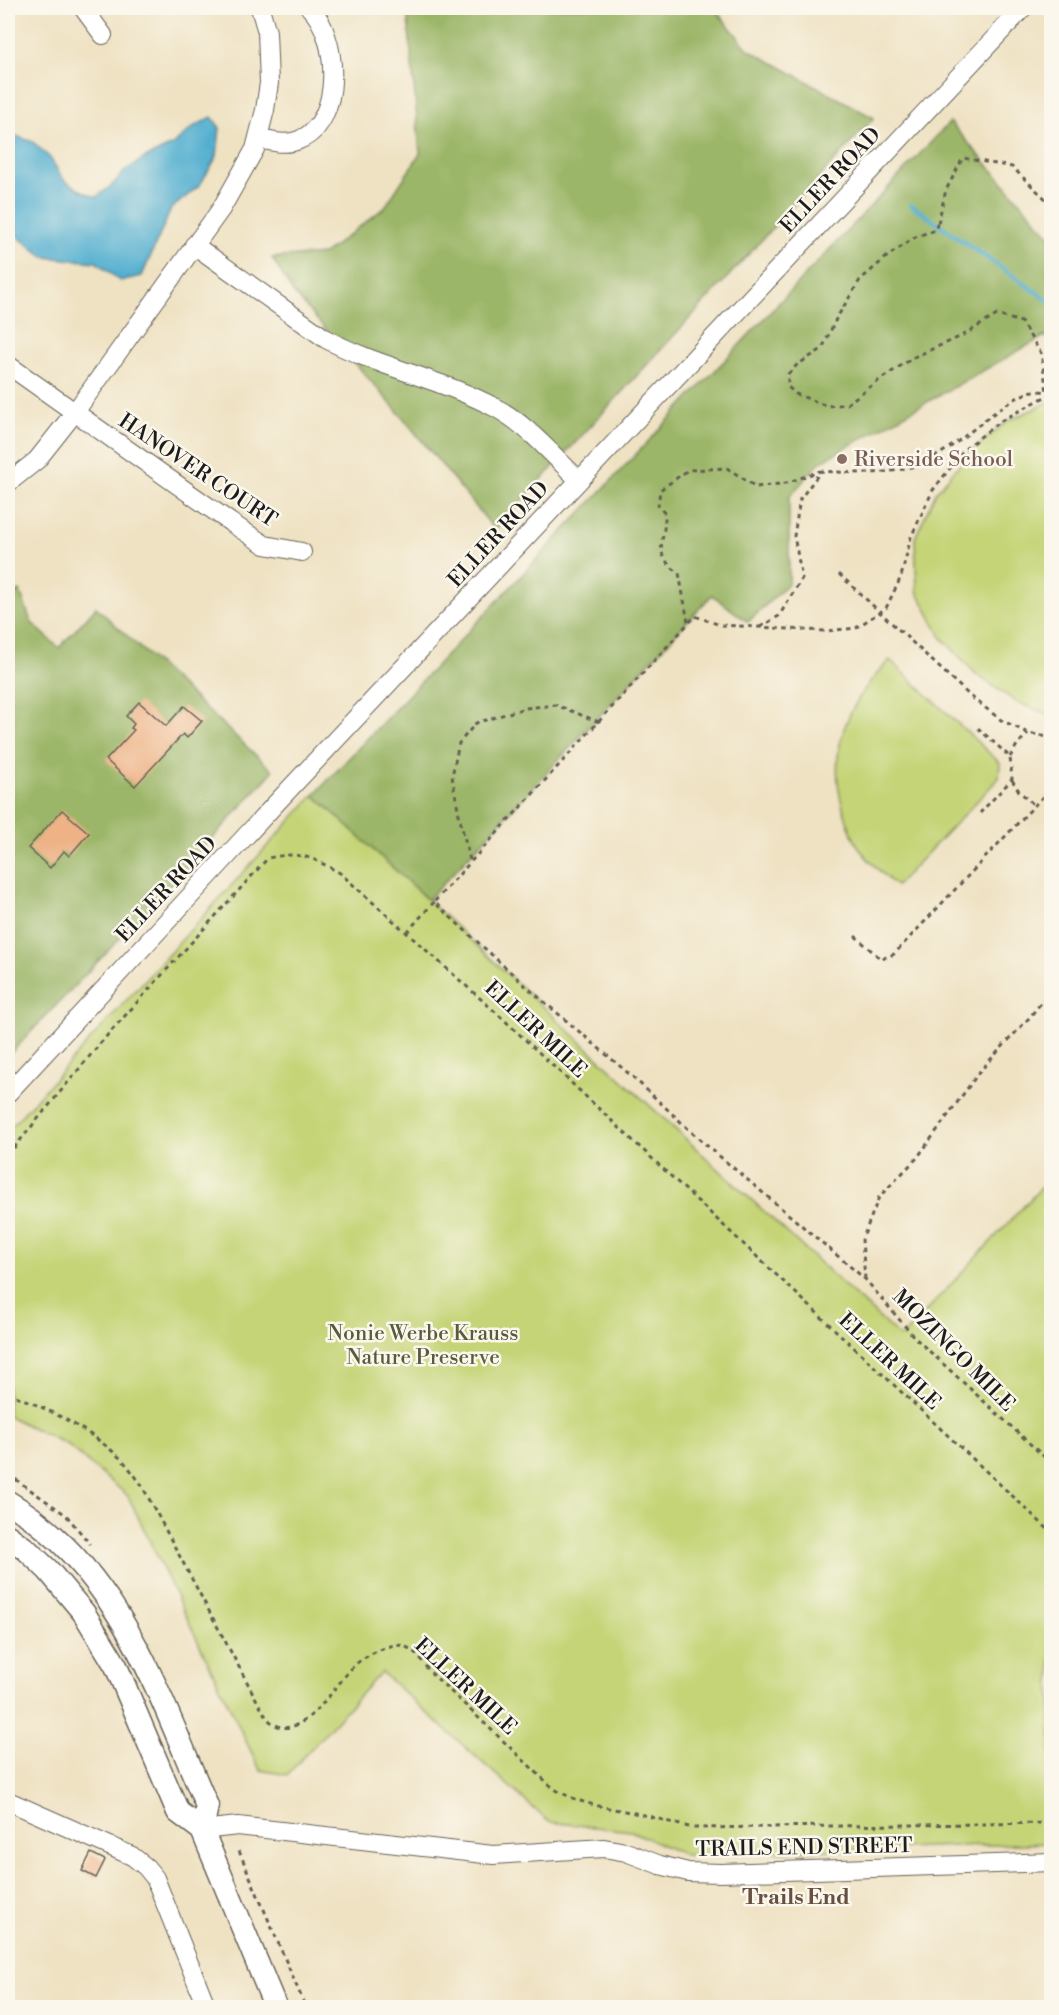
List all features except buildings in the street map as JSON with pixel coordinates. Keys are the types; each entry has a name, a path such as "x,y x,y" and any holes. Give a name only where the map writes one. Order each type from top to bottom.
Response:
{"main road":[{"path":"8,1502 41,1525 69,1549 90,1572 129,1631 207,1806 202,1830"},
{"path":"8,1536 48,1570 84,1612 116,1666 178,1812 202,1830 276,2007"}],"street":[{"path":"83,8 103,35"},
{"path":"8,483 37,460 75,412 230,194 255,149 269,83 267,32 260,8"},
{"path":"258,139 281,143 298,141 313,131 323,117 332,87 332,56 322,22 310,8"},
{"name":"ELLER ROAD","path":"8,1093 280,799 1023,8"},
{"path":"194,245 326,339 498,409 528,432 579,480"},
{"name":"HANOVER COURT","path":"8,365 265,545 302,552"},
{"path":"8,1801 113,1846 146,1867 155,1878 207,2007"},
{"name":"TRAILS END STREET","path":"202,1830 238,1826 493,1855 604,1848 626,1852 660,1865 688,1872 721,1874 1052,1862"}],"path":[{"path":"936,230 946,190 963,158 1012,167 1052,205"},
{"path":"936,230 937,223"},
{"path":"936,230 917,236 889,255 860,280 836,319 822,349 797,365 788,374 788,387 796,394 826,406 847,404 914,357 962,336 998,315 1021,322 1041,353 1050,392"},
{"path":"689,623 679,573 666,564 660,549 666,529 665,513 658,507 660,490 688,470 727,468 756,487 786,483 821,471 872,474 916,465 950,449 993,414 1030,391 1050,392"},
{"path":"406,932 695,616 720,625 826,631 856,628 886,608 901,577 911,537 939,481 965,449 999,422 1050,392"},
{"path":"759,627 778,616 802,578 794,536 800,499 821,471"},
{"path":"839,574 969,695 1001,720 1028,733 1052,738"},
{"path":"471,860 460,820 452,776 459,743 476,723 525,708 556,705 599,722"},
{"path":"978,728 1010,757"},
{"path":"1028,733 1010,757 1012,779 1018,790 1034,805"},
{"path":"980,813 1012,779"},
{"path":"855,936 881,959 894,954 1052,787"},
{"name":"ELLER MILE","path":"8,1155 103,1040 268,858 287,854 312,857 340,873 510,1025 1052,1533"},
{"name":"MOZINGO MILE","path":"434,902 529,989 634,1078 698,1138 865,1279 915,1338 1052,1464"},
{"path":"865,1279 862,1240 879,1197 917,1158 980,1071 1029,1018 1052,989"},
{"name":"ELLER MILE","path":"8,1393 33,1403 79,1428 119,1457 140,1482 262,1710 270,1722 280,1727 293,1727 305,1720 315,1712 352,1668 371,1653 391,1645 407,1647 417,1655 428,1670 553,1788 571,1799 590,1805 694,1828 1052,1823"},
{"path":"239,1851 306,2007"}],"green space":[{"path":"407,8 714,8 748,49 874,118 495,530 404,419 292,291 272,258 324,254 385,207 420,154"},
{"path":"950,122 1051,237 1051,342 1045,336 820,462 789,497 789,583 748,622 712,595 428,900 314,795"},
{"path":"1051,401 1051,715 1018,703 977,675 941,637 917,591 915,538 936,492 970,452 1008,421"},
{"path":"20,591 31,622 59,648 96,607 273,771 180,875 8,1056 8,597"},
{"path":"890,660 1000,763 999,778 896,886 866,857 853,837 838,786 837,766 844,727 852,709 875,676"},
{"name":"Nonie Werbe Krauss Nature Preserve","path":"314,795 901,1338 1051,1177 1051,1843 685,1855 631,1831 549,1822 381,1672 287,1775 260,1770 128,1496 66,1444 8,1416 8,1130"}],"water":[{"path":"212,117 220,128 217,156 200,185 171,209 142,276 120,281 96,262 44,257 8,229 8,133 33,142 50,158 64,180 96,197 111,186 126,170 174,144 193,127"}],"waterway":[{"path":"911,205 1052,303"}],"place":[{"name":"Riverside School","path":"842,459"}],"district":[{"name":"Trails End","path":"796,1896"}]}
